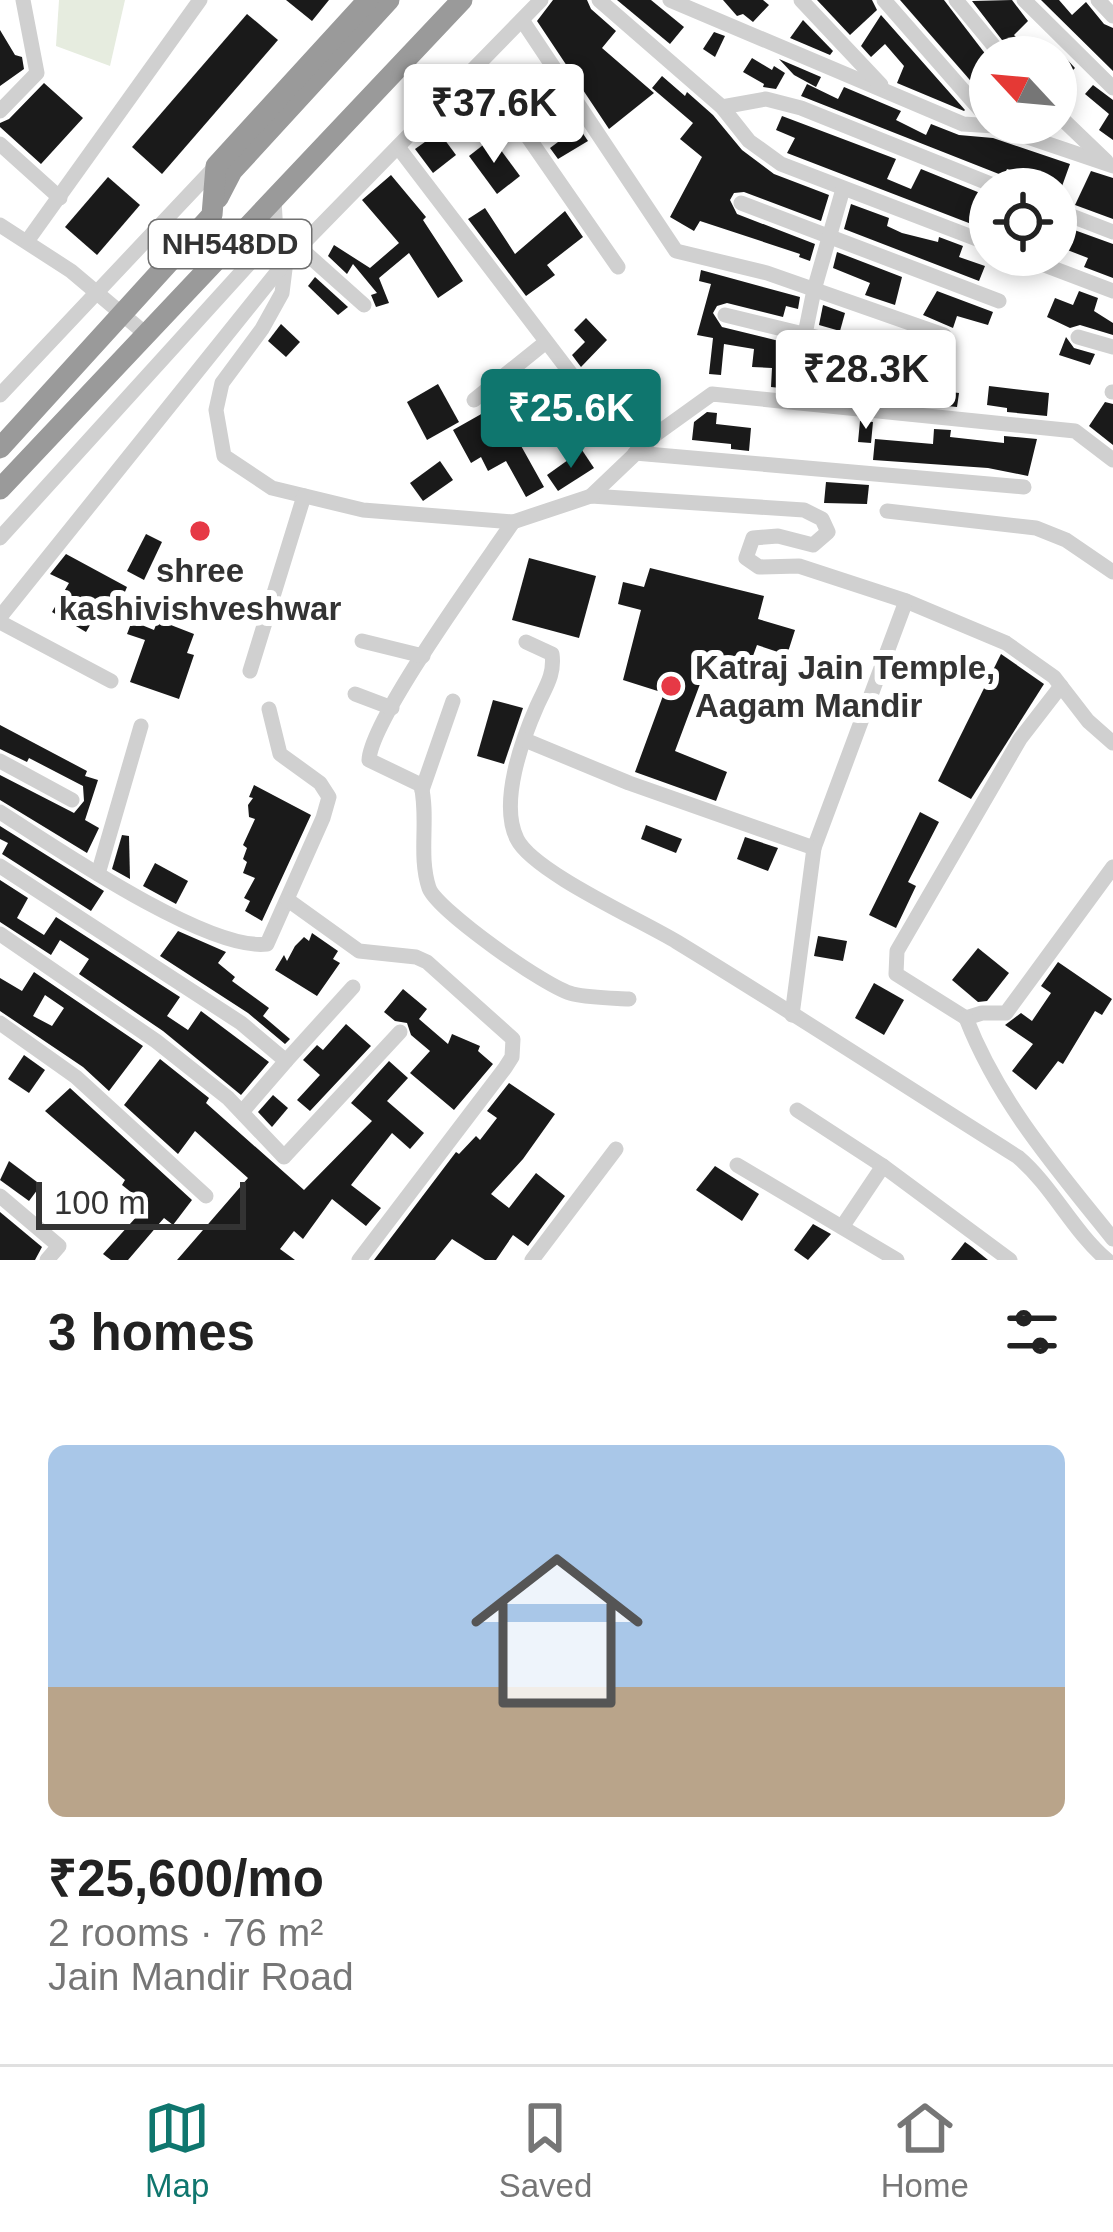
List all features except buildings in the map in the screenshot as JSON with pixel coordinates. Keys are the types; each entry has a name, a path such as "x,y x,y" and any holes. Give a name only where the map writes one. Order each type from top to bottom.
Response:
{"highway":[{"path":"216,166 368,0"},
{"path":"212,215 232,171 389,0"},
{"name":"NH548DD","path":"6,483 463,0"},
{"name":"NH548DD","path":"0,448 212,215 216,166"}],"street":[{"path":"0,111 37,73 23,0"},
{"path":"28,240 200,0"},
{"path":"111,681 0,619 286,261 541,0"},
{"path":"598,0 781,164 969,236"},
{"path":"670,0 969,124"},
{"path":"801,0 886,90"},
{"path":"884,0 969,97"},
{"path":"956,0 986,36"},
{"path":"1024,0 1113,88"},
{"path":"1098,0 1113,16"},
{"path":"522,20 676,250 767,273 944,335"},
{"path":"478,65 618,267"},
{"path":"722,107 766,99 801,108 969,175"},
{"path":"1077,133 1111,166"},
{"path":"0,144 61,198"},
{"path":"1050,144 1111,166"},
{"path":"398,147 578,383"},
{"path":"0,395 216,166"},
{"path":"806,334 843,189"},
{"path":"0,538 276,234 274,200"},
{"path":"741,203 999,301"},
{"path":"1077,218 1113,232"},
{"path":"0,225 28,240 147,335"},
{"path":"299,248 364,305"},
{"path":"286,261 282,293 222,383 216,410 224,456 272,488 363,510 513,522 590,496 804,510 822,519 828,532 813,545 778,536 753,538 746,558 759,566 799,566 906,601 1006,643 1061,686 1088,721 1113,743"},
{"path":"1075,276 1113,290"},
{"path":"725,315 898,357"},
{"path":"1078,337 1113,346"},
{"path":"474,400 546,342"},
{"path":"590,496 635,453 712,394 1075,431 1113,460"},
{"path":"635,453 1024,487"},
{"path":"6,483 37,497"},
{"path":"250,671 304,496"},
{"path":"887,511 1036,528 1066,540 1113,572"},
{"path":"422,790 417,781 369,760 370,748 423,656 513,522"},
{"path":"792,1015 814,848 906,601"},
{"path":"362,640 423,656"},
{"path":"526,642 552,654 554,668 525,740 511,802 514,828 524,848 582,892 674,940 1018,1157 1036,1172 1084,1240 1107,1260"},
{"path":"1061,686 1020,739 895,958 896,974 966,1018 1012,1110 1113,1239"},
{"path":"355,694 392,708"},
{"path":"453,701 422,790 423,855 429,887 441,905 562,991 629,999"},
{"path":"0,812 173,916 253,945 267,944 329,797 327,789 280,754 269,709"},
{"path":"98,874 141,726"},
{"path":"525,740 629,783 814,848"},
{"path":"0,761 73,800"},
{"path":"0,866 241,1023 286,1061"},
{"path":"966,1018 1006,1013 1113,867"},
{"path":"288,901 358,951 427,962 514,1039 505,1068 359,1260"},
{"path":"0,934 156,1041 242,1112 284,1157 400,1032"},
{"path":"242,1112 352,987"},
{"path":"0,1023 76,1077 206,1196"},
{"path":"797,1110 883,1166 1010,1260"},
{"path":"532,1260 616,1149"},
{"path":"737,1165 897,1260"},
{"path":"842,1227 883,1166"},
{"path":"0,1196 59,1246 47,1260"}],"shaded area":[{"path":"59,0 125,0 110,66 56,46"}],"place":[{"name":"shree kashivishveshwar","path":"200,531"},
{"name":"Katraj Jain Temple, Aagam Mandir","path":"671,686"}]}
